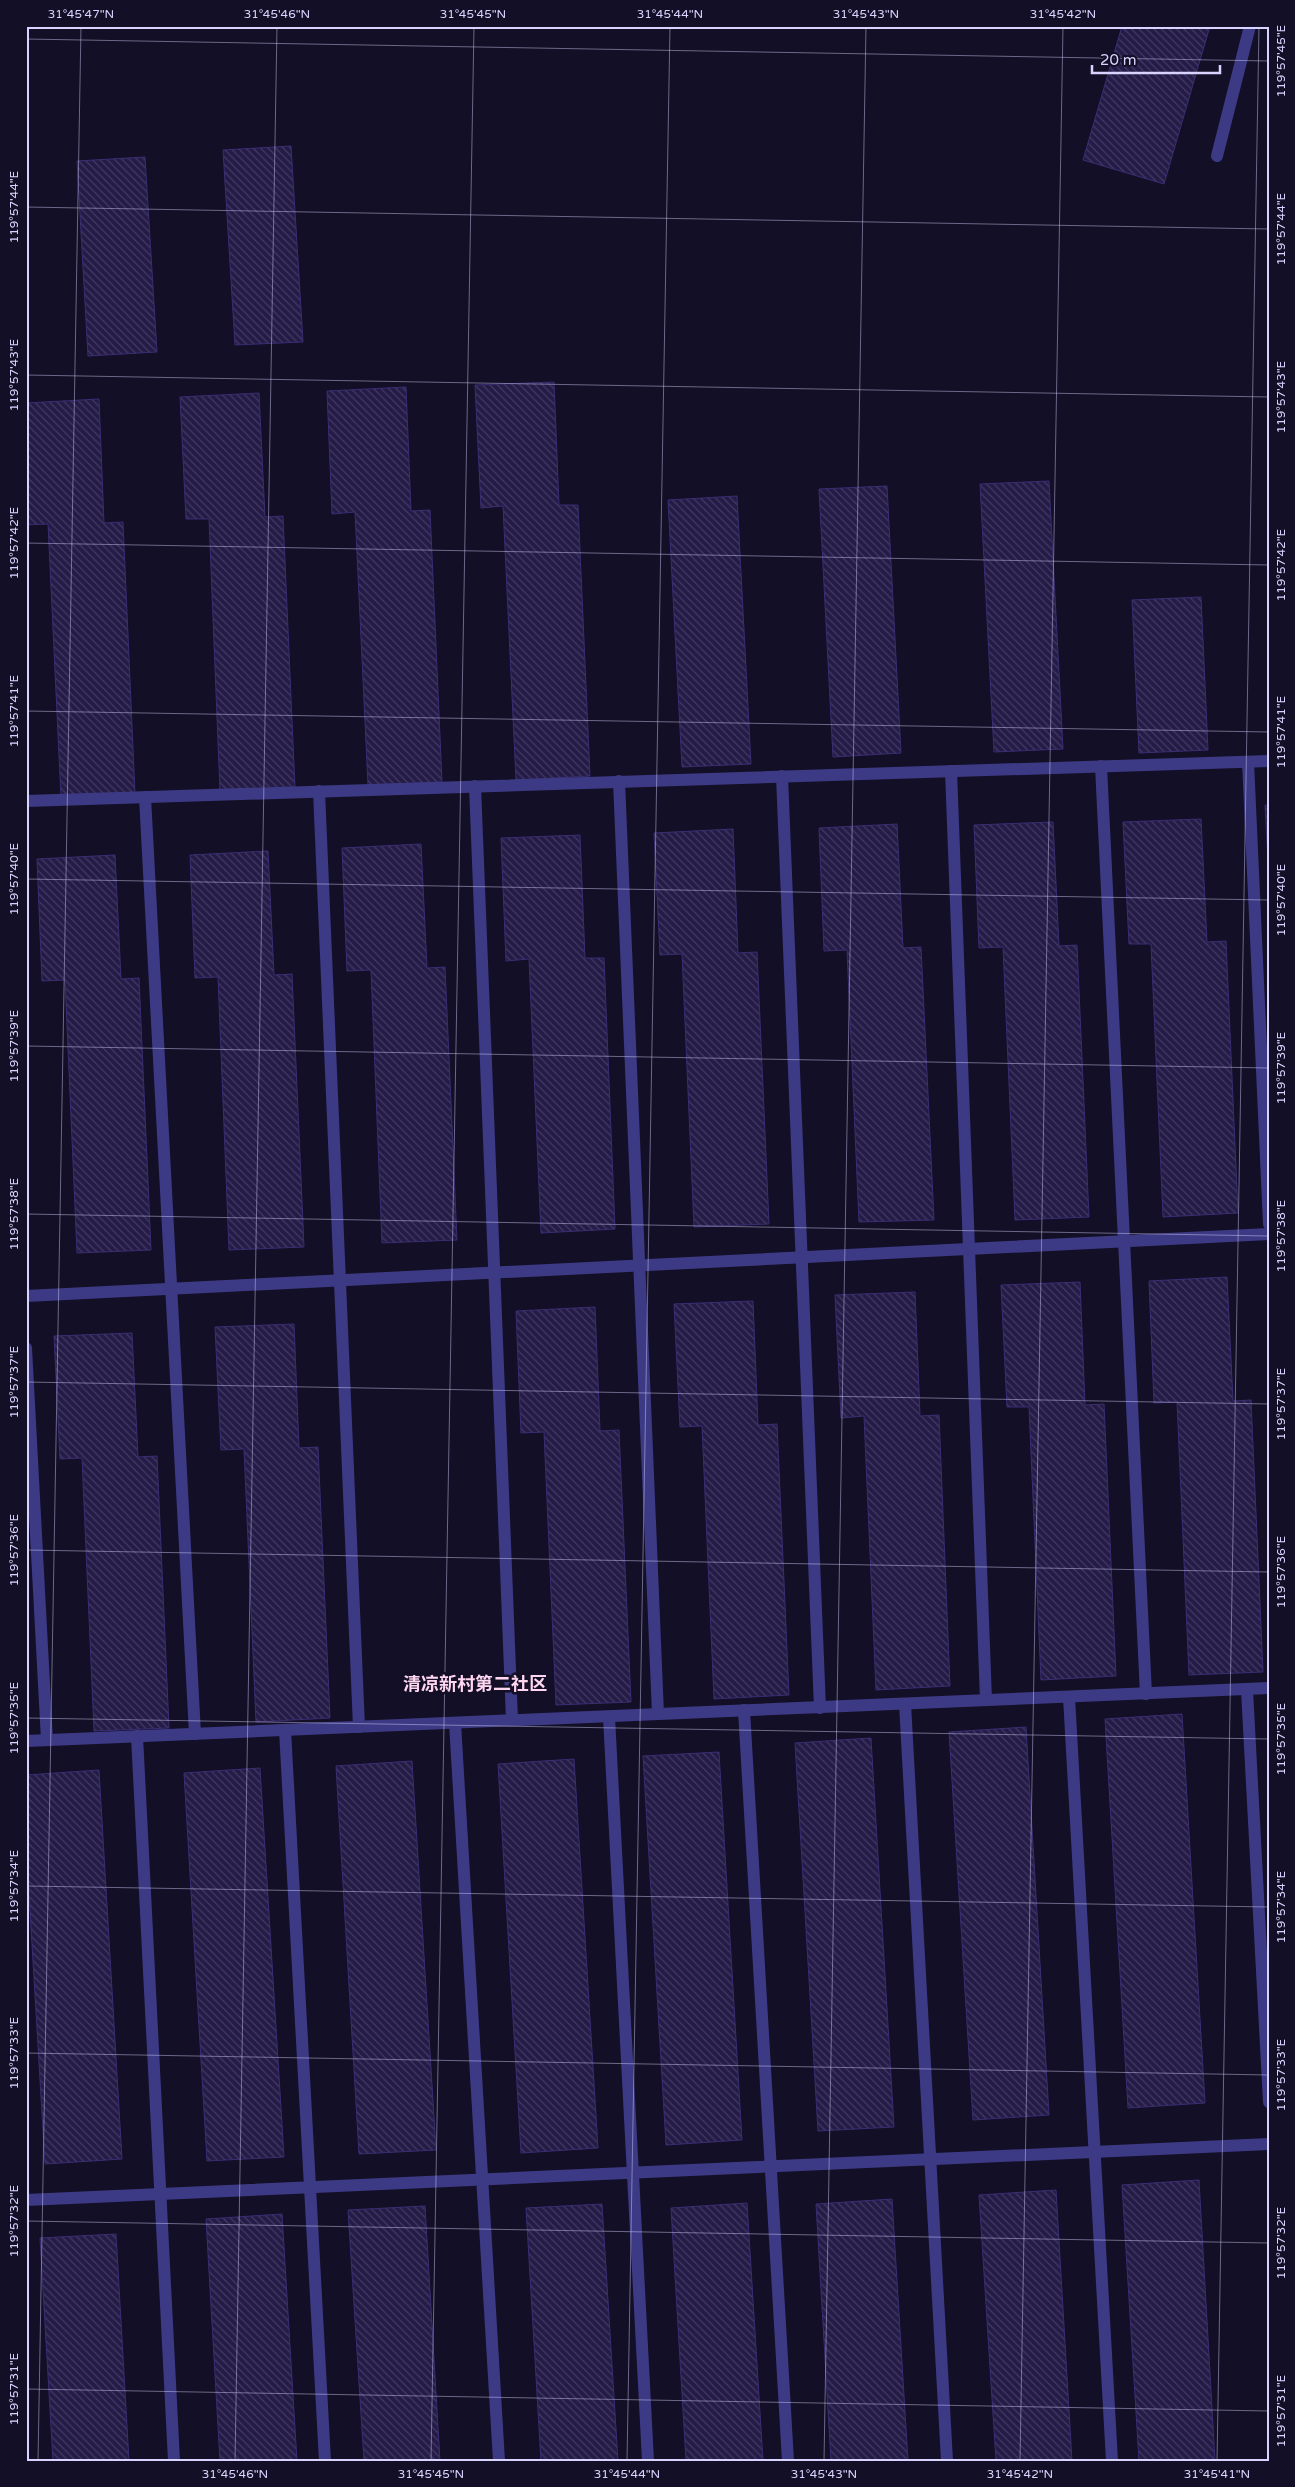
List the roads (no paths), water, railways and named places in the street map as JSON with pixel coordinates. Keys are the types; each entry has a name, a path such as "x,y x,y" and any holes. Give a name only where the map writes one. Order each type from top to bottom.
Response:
{"street":[{"path":"1217,156 1250,26"},
{"path":"26,800 1269,761"},
{"path":"1248,762 1269,1224"},
{"path":"1101,766 1146,1694"},
{"path":"951,771 986,1700"},
{"path":"782,776 820,1708"},
{"path":"619,781 658,1714"},
{"path":"475,786 512,1720"},
{"path":"320,791 359,1727"},
{"path":"145,797 195,1734"},
{"path":"26,1296 1269,1234"},
{"path":"26,1348 47,1740"},
{"path":"26,1741 1269,1688"},
{"path":"1247,1690 1269,2102"},
{"path":"1070,1697 1112,2461"},
{"path":"905,1704 947,2461"},
{"path":"744,1710 788,2461"},
{"path":"609,1716 648,2461"},
{"path":"455,1723 499,2461"},
{"path":"285,1730 325,2461"},
{"path":"138,1736 174,2461"},
{"path":"26,2200 1269,2144"}],"district":[{"name":"清凉新村第二社区","path":"475,1684"}]}
